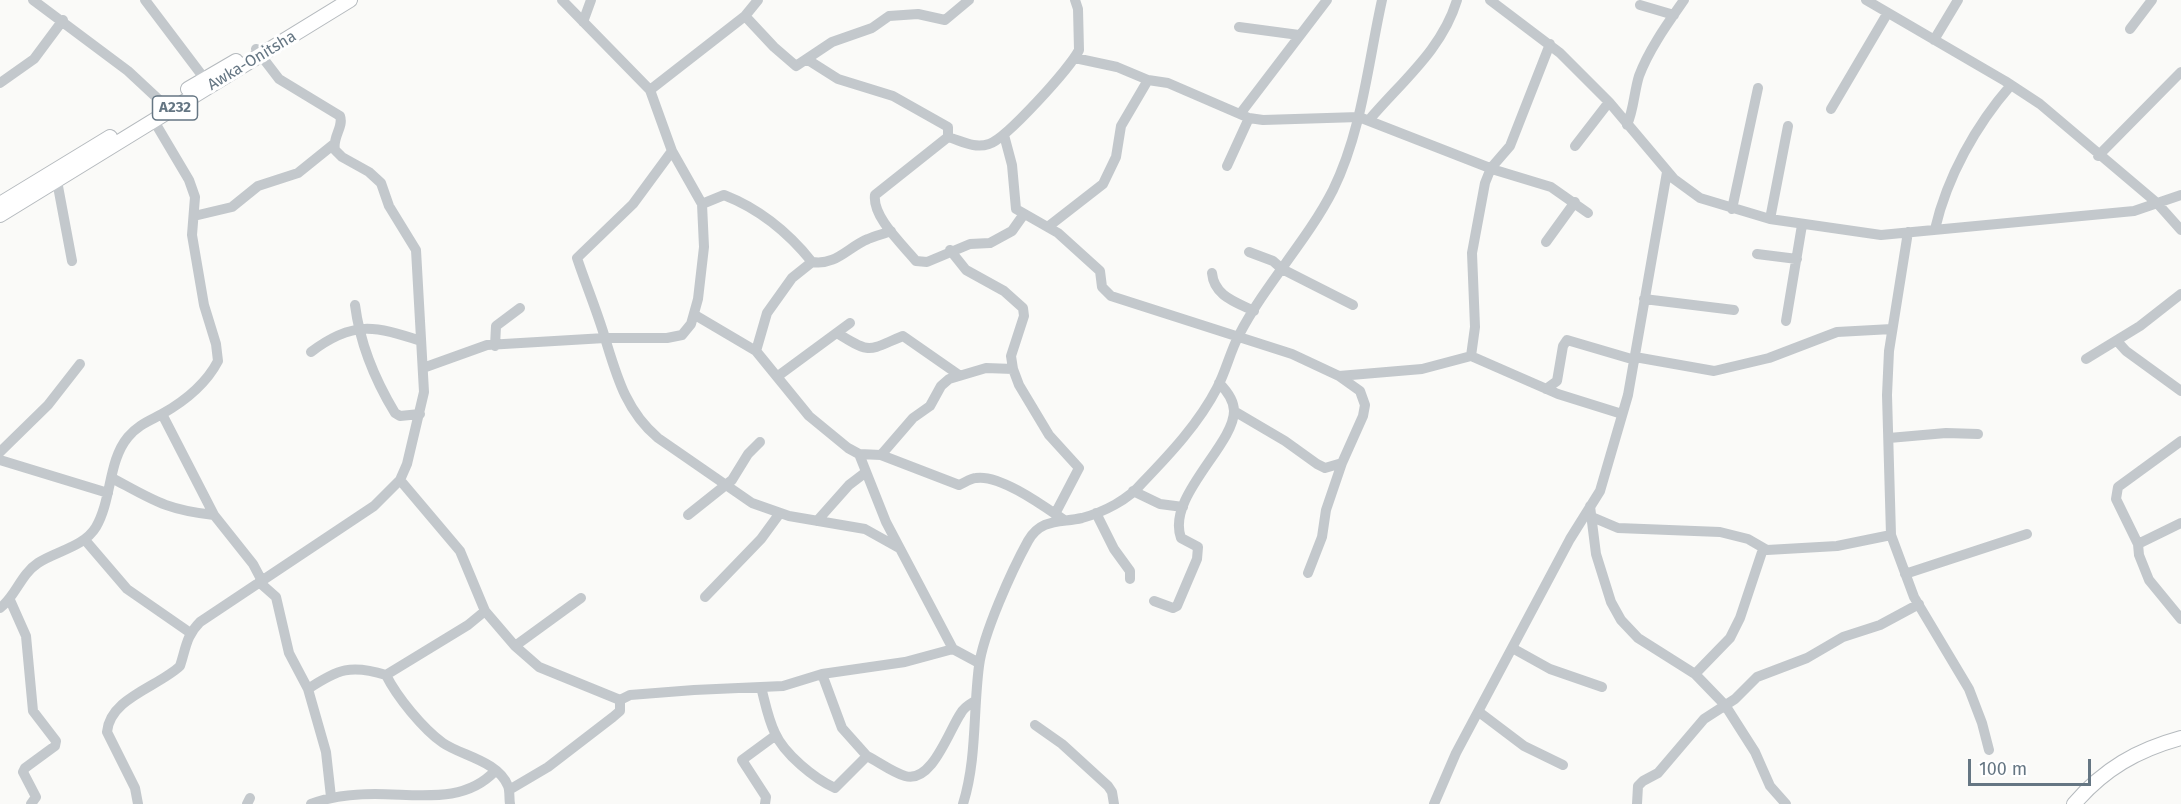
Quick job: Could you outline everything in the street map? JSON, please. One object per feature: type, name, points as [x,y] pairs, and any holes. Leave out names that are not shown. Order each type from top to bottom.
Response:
[{"type":"main road","name":"Awka-Onitsha","points":[[0,215],[154,121],[204,78],[258,53],[335,0]]},
{"type":"main road","name":"Awka-Onitsha","points":[[0,204],[350,0]]},
{"type":"main road","points":[[2074,804],[2097,780],[2120,762],[2181,738]]},
{"type":"street","points":[[33,0],[128,70],[167,108]]},
{"type":"street","points":[[145,0],[174,42],[204,78]]},
{"type":"street","points":[[423,368],[487,345],[605,338],[666,338],[682,335],[695,315],[704,247],[702,204],[672,151],[650,90],[562,0]]},
{"type":"street","points":[[583,22],[591,0]]},
{"type":"street","points":[[650,90],[745,16],[758,0]]},
{"type":"street","points":[[745,16],[794,65],[808,60],[832,42],[872,28],[889,16],[918,14],[945,20],[969,0]]},
{"type":"street","points":[[948,137],[978,146],[990,144],[1004,135],[1075,58],[1081,43],[1075,0]]},
{"type":"street","points":[[1227,165],[1245,116],[1299,35],[1327,0]]},
{"type":"street","points":[[963,804],[971,774],[979,663],[991,625],[1027,543],[1045,524],[1060,517],[1096,513],[1111,507],[1133,491],[1190,428],[1219,383],[1239,336],[1333,189],[1364,118],[1382,0]]},
{"type":"street","points":[[1364,118],[1430,53],[1445,30],[1457,0]]},
{"type":"street","points":[[1490,0],[1550,44],[1608,102],[1666,172],[1686,190],[1700,198],[1770,219],[1862,234],[1908,232],[2122,212],[2181,195]]},
{"type":"street","points":[[1628,125],[1634,108],[1638,78],[1684,0]]},
{"type":"street","points":[[1866,0],[2040,104],[2098,156],[2157,203],[2181,230]]},
{"type":"street","points":[[1934,39],[1958,0]]},
{"type":"street","points":[[2130,29],[2152,0]]},
{"type":"street","points":[[1640,5],[1674,15]]},
{"type":"street","points":[[1830,109],[1887,14]]},
{"type":"street","points":[[0,83],[34,59],[63,20]]},
{"type":"street","points":[[1239,27],[1299,35]]},
{"type":"street","points":[[1471,356],[1475,327],[1472,253],[1485,183],[1491,168],[1510,146],[1550,44]]},
{"type":"street","points":[[194,216],[232,207],[258,186],[298,173],[334,144],[342,122],[340,116],[279,79],[258,53]]},
{"type":"street","points":[[1075,58],[1117,67],[1148,80],[1183,88],[1245,116],[1263,120],[1364,118],[1491,168],[1551,187],[1588,213]]},
{"type":"street","points":[[808,60],[838,79],[893,96],[940,120],[948,127],[948,137]]},
{"type":"street","points":[[2098,156],[2181,72]]},
{"type":"street","points":[[1049,226],[1103,184],[1116,157],[1122,126],[1148,80]]},
{"type":"street","points":[[1935,229],[1949,182],[1988,114],[2011,85]]},
{"type":"street","points":[[1732,208],[1758,88]]},
{"type":"street","points":[[1575,146],[1608,102]]},
{"type":"street","points":[[0,608],[10,600],[22,577],[35,565],[85,540],[95,529],[108,493],[117,455],[130,435],[144,422],[162,414],[197,390],[218,361],[216,344],[204,305],[192,234],[195,196],[189,180],[154,121]]},
{"type":"street","points":[[1770,219],[1788,126]]},
{"type":"street","points":[[1004,135],[1012,165],[1015,206],[1024,214],[1049,226],[1100,271],[1102,287],[1111,296],[1292,354],[1339,376],[1360,391],[1365,405],[1364,416],[1342,463],[1326,510],[1322,537],[1308,573]]},
{"type":"street","points":[[948,137],[875,195],[874,202],[879,215],[919,263],[970,244],[990,243],[1012,231],[1024,214]]},
{"type":"street","points":[[138,804],[135,788],[107,732],[107,725],[120,708],[180,666],[189,632],[200,622],[374,506],[400,480],[420,414],[424,392],[416,250],[389,206],[381,183],[369,172],[337,153],[334,144]]},
{"type":"street","points":[[672,151],[633,204],[577,258],[620,387],[645,427],[752,503],[780,513],[865,529],[898,548]]},
{"type":"street","points":[[1434,804],[1456,753],[1600,491],[1608,470],[1635,358],[1666,172]]},
{"type":"street","points":[[57,181],[72,261]]},
{"type":"street","points":[[702,204],[724,195],[746,205],[770,218],[812,262],[821,264],[843,256],[867,239],[891,231]]},
{"type":"street","points":[[1546,242],[1575,202]]},
{"type":"street","points":[[1786,321],[1802,225]]},
{"type":"street","points":[[1908,232],[1892,328],[1887,395],[1892,535],[1918,604],[1969,689],[1989,750]]},
{"type":"street","points":[[950,250],[966,270],[1004,291],[1023,308],[1024,316],[1011,356],[1013,369],[1019,385],[1049,435],[1079,468],[1060,517]]},
{"type":"street","points":[[1249,252],[1273,261],[1282,269],[1353,305]]},
{"type":"street","points":[[1757,254],[1797,259]]},
{"type":"street","points":[[756,351],[767,313],[792,278],[812,262]]},
{"type":"street","points":[[1212,273],[1213,283],[1219,292],[1254,311]]},
{"type":"street","points":[[2086,359],[2140,326],[2181,294]]},
{"type":"street","points":[[1644,299],[1734,310]]},
{"type":"street","points":[[355,305],[358,328],[368,359],[395,414],[400,416],[420,414]]},
{"type":"street","points":[[495,346],[496,326],[520,308]]},
{"type":"street","points":[[695,315],[756,351],[809,416],[848,448],[859,454],[881,455],[959,485],[976,478],[990,479],[1027,495],[1060,517]]},
{"type":"street","points":[[777,376],[850,323]]},
{"type":"street","points":[[311,351],[325,340],[358,328],[389,330],[421,341]]},
{"type":"street","points":[[1546,389],[1557,381],[1563,346],[1568,340],[1635,358],[1714,371],[1769,358],[1837,332],[1892,328]]},
{"type":"street","points":[[837,333],[863,348],[876,349],[903,336],[959,375]]},
{"type":"street","points":[[2116,341],[2126,351],[2181,391]]},
{"type":"street","points":[[1339,376],[1422,369],[1471,356],[1546,389],[1622,414]]},
{"type":"street","points":[[0,452],[48,405],[80,364]]},
{"type":"street","points":[[881,455],[913,418],[930,406],[941,386],[959,375],[986,368],[1013,369]]},
{"type":"street","points":[[1154,601],[1173,608],[1177,606],[1197,559],[1198,547],[1179,535],[1183,507],[1202,469],[1231,427],[1234,411],[1231,400],[1219,383]]},
{"type":"street","points":[[1234,411],[1325,468],[1342,463]]},
{"type":"street","points":[[162,414],[214,515],[253,564],[261,582],[276,597],[290,653],[308,690],[326,752],[331,796]]},
{"type":"street","points":[[1889,438],[1946,433],[1978,434]]},
{"type":"street","points":[[2181,441],[2118,488],[2116,492],[2126,523],[2138,544],[2139,555],[2149,580],[2181,619]]},
{"type":"street","points":[[688,515],[726,485],[760,442]]},
{"type":"street","points":[[859,454],[874,496],[898,548],[953,649],[979,663]]},
{"type":"street","points":[[0,460],[108,493]]},
{"type":"street","points":[[818,521],[849,485],[866,472]]},
{"type":"street","points":[[112,478],[158,504],[182,512],[214,515]]},
{"type":"street","points":[[400,480],[460,551],[485,611],[516,646],[539,667],[620,700],[630,695],[783,686],[822,674],[905,663],[953,649]]},
{"type":"street","points":[[1133,491],[1160,504],[1183,507]]},
{"type":"street","points":[[1590,506],[1596,554],[1611,602],[1621,620],[1638,639],[1695,674],[1725,705],[1755,752],[1770,786],[1786,804]]},
{"type":"street","points":[[705,597],[761,539],[780,513]]},
{"type":"street","points":[[1096,513],[1114,549],[1130,571],[1130,579]]},
{"type":"street","points":[[1592,518],[1618,528],[1720,532],[1748,539],[1763,549],[1837,546],[1892,535]]},
{"type":"street","points":[[2138,544],[2181,523]]},
{"type":"street","points":[[1905,574],[2027,534]]},
{"type":"street","points":[[85,540],[127,589],[189,632]]},
{"type":"street","points":[[1695,674],[1730,638],[1748,596],[1756,562],[1763,549]]},
{"type":"street","points":[[516,646],[580,598]]},
{"type":"street","points":[[10,600],[26,636],[33,711],[56,741],[55,746],[25,768],[23,772],[36,793],[31,804]]},
{"type":"street","points":[[1637,804],[1638,786],[1658,773],[1704,719],[1725,705],[1757,677],[1807,658],[1843,637],[1880,625],[1918,604]]},
{"type":"street","points":[[308,690],[338,671],[352,668],[386,675],[468,626],[485,611]]},
{"type":"street","points":[[1514,649],[1550,669],[1602,687]]},
{"type":"street","points":[[822,674],[842,728],[867,756],[903,776],[918,775],[927,769],[962,711],[975,701]]},
{"type":"street","points":[[386,675],[399,696],[435,736],[495,771],[507,784],[510,804]]},
{"type":"street","points":[[761,687],[776,735],[808,769],[833,788],[867,756]]},
{"type":"street","points":[[509,790],[548,767],[614,717],[620,711],[620,700]]},
{"type":"street","points":[[1479,712],[1524,746],[1563,765]]},
{"type":"street","points":[[1035,725],[1062,744],[1108,786],[1112,792],[1114,804]]},
{"type":"street","points":[[765,804],[766,797],[742,760],[776,735]]},
{"type":"street","points":[[311,804],[331,796],[436,801],[454,798],[477,790],[486,784],[495,771]]}]
